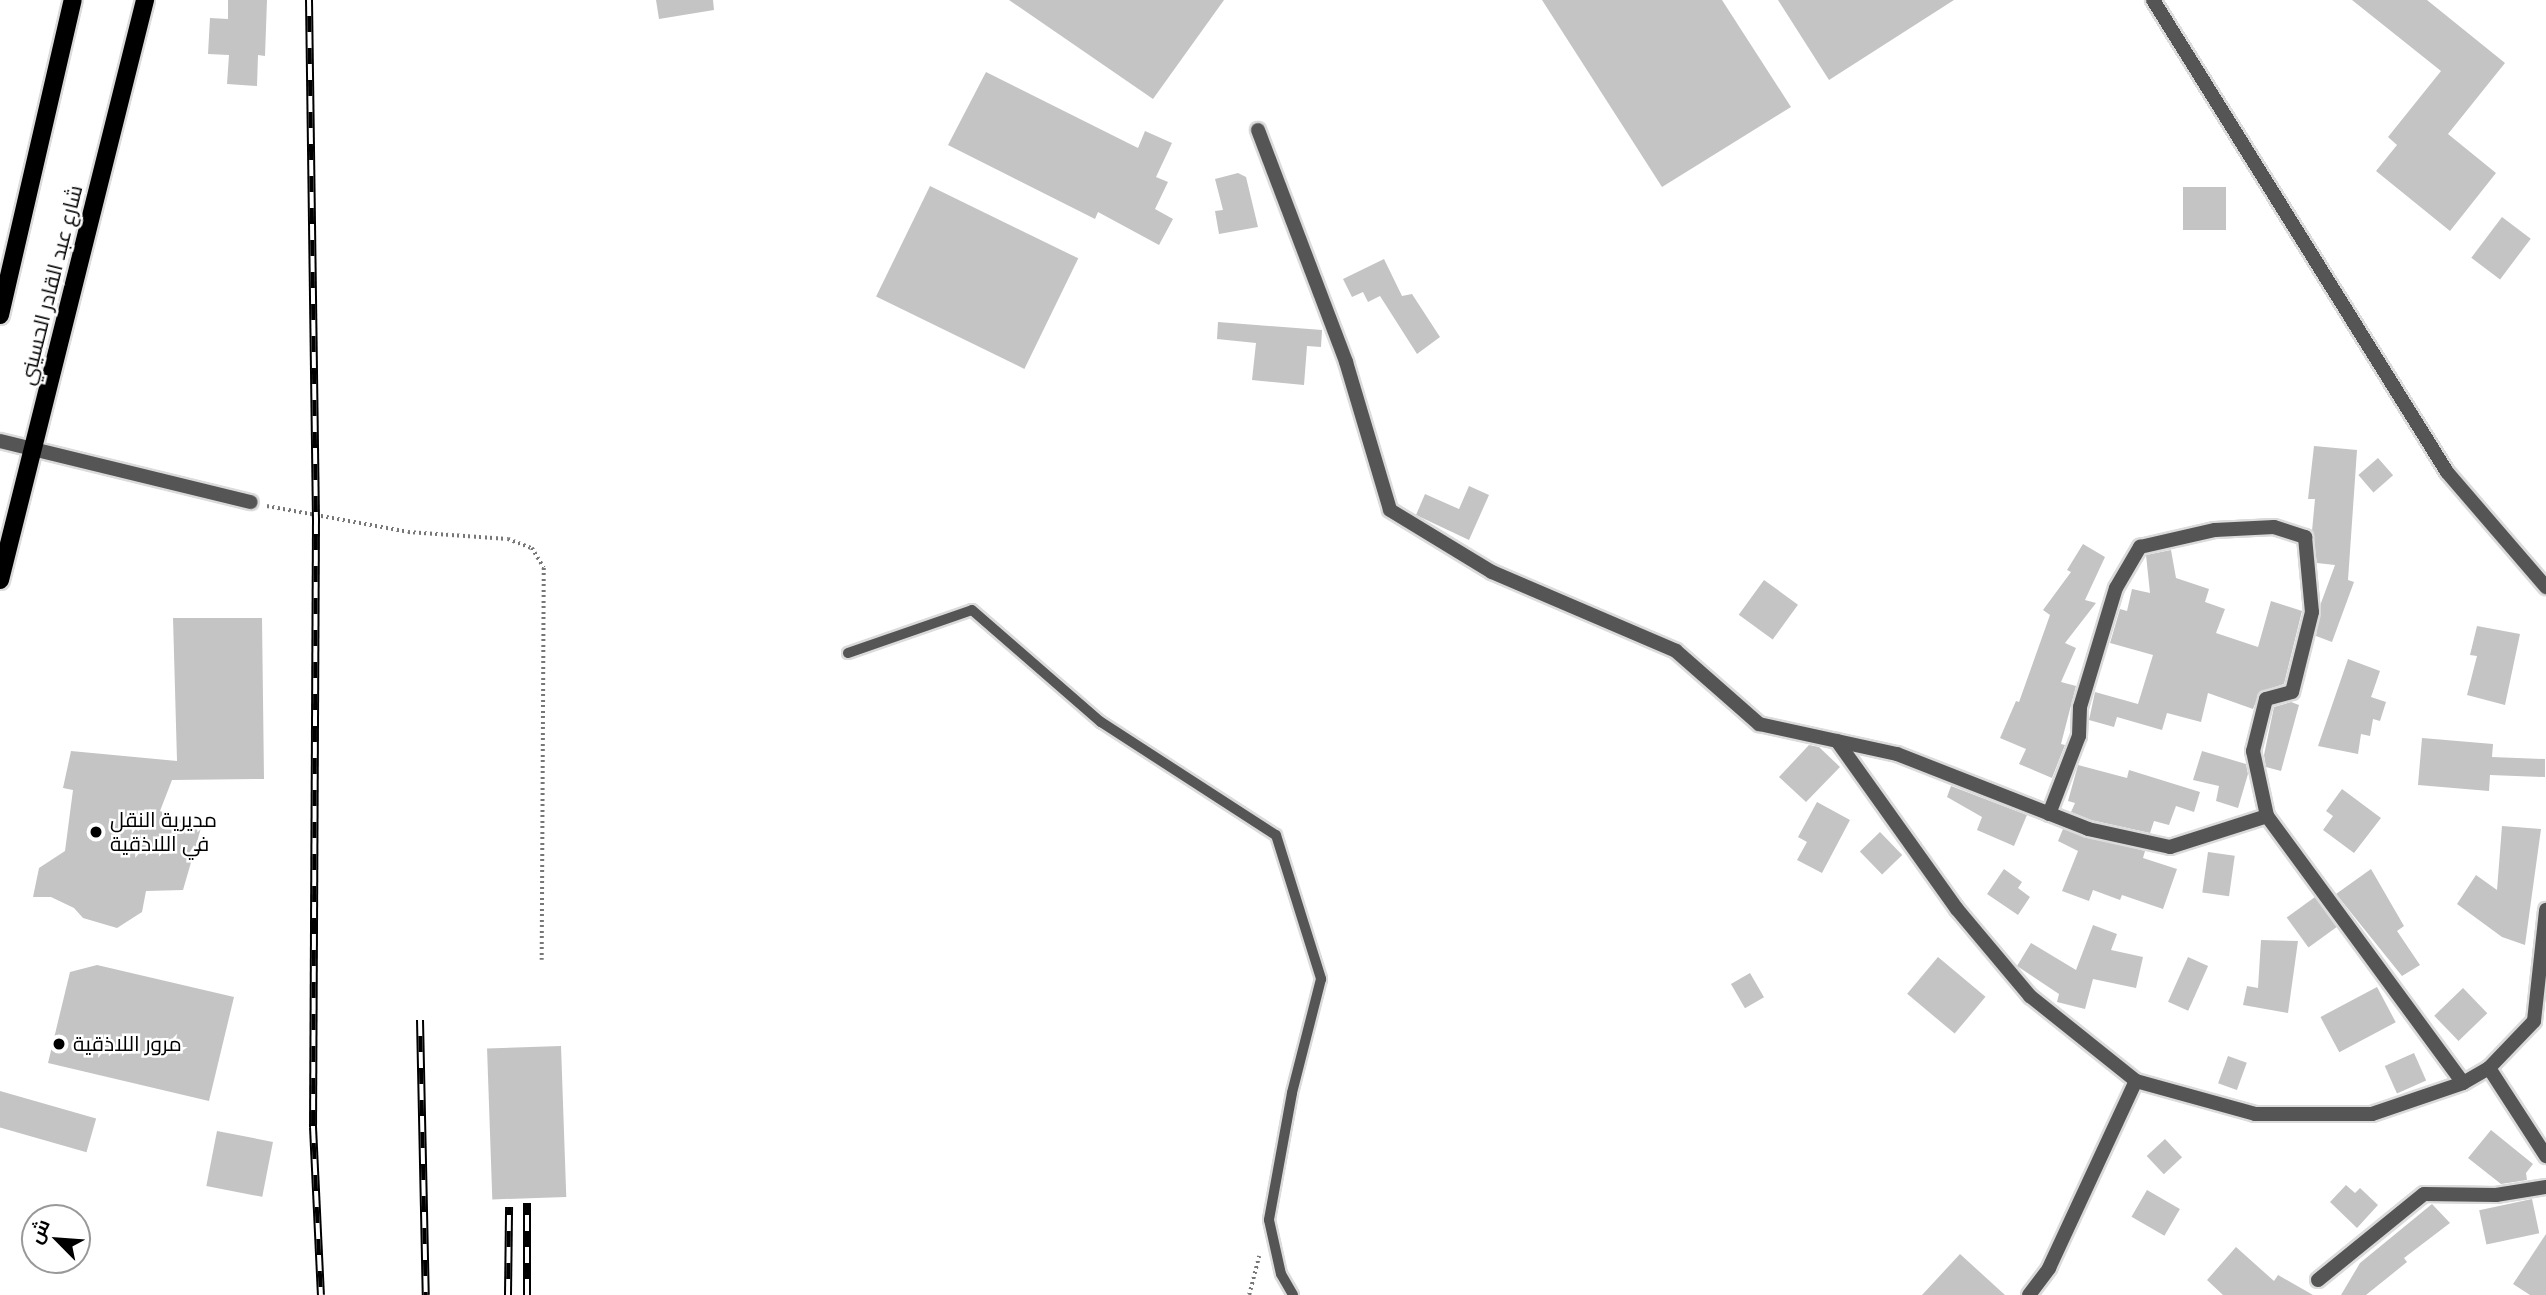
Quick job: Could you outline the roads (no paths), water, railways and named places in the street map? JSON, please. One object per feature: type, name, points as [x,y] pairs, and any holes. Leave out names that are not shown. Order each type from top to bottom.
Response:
[{"type":"main road","name":"شارع عبد القادر الحسيني","points":[[0,315],[73,0]]},
{"type":"main road","name":"شارع عبد القادر الحسيني","points":[[0,580],[145,0]]},
{"type":"street","points":[[2154,0],[2447,472],[2546,587]]},
{"type":"street","points":[[1258,130],[1346,362],[1390,510],[1492,572],[1676,651],[1759,724],[1897,754],[2088,829],[2170,847],[2267,816]]},
{"type":"street","points":[[0,441],[251,502]]},
{"type":"street","points":[[2049,814],[2079,736],[2080,707],[2116,588],[2140,547],[2215,530],[2274,527],[2305,537],[2312,612],[2292,692],[2266,699],[2253,751],[2267,816],[2463,1083]]},
{"type":"street","points":[[1837,741],[1957,909],[2030,996],[2136,1081],[2255,1114],[2372,1114],[2463,1083],[2489,1068],[2534,1021],[2546,910]]},
{"type":"street","points":[[2489,1068],[2546,1156]]},
{"type":"street","points":[[2029,1295],[2049,1268],[2136,1081]]},
{"type":"street","points":[[2318,1280],[2424,1195],[2496,1195],[2546,1187]]},
{"type":"lane","points":[[848,653],[972,610],[1101,722],[1276,835],[1321,979],[1292,1093],[1269,1220],[1281,1274],[1293,1295]]},
{"type":"railway","points":[[309,0],[316,518],[313,1127],[321,1295]]},
{"type":"railway","points":[[420,1020],[426,1295]]},
{"type":"railway","points":[[527,1203],[527,1295]]},
{"type":"railway","points":[[508,1295],[509,1207]]},
{"type":"place","name":"مديرية النقل في اللاذقية","points":[[96,832]]},
{"type":"place","name":"مرور اللاذقية","points":[[59,1044]]}]
